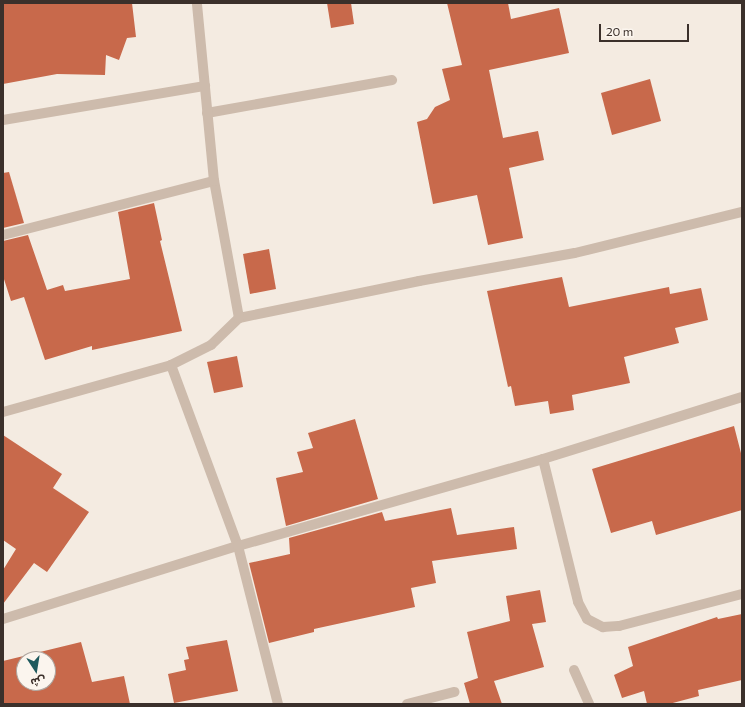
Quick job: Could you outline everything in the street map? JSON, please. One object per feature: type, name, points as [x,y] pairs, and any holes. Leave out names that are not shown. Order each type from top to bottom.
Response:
[{"type":"street","points":[[197,3],[214,181],[239,318]]},
{"type":"street","points":[[207,113],[392,80]]},
{"type":"street","points":[[3,120],[205,86]]},
{"type":"street","points":[[3,235],[214,181]]},
{"type":"street","points":[[3,412],[171,365],[211,345],[239,318],[419,281],[575,253],[742,212]]},
{"type":"street","points":[[171,365],[238,546],[278,704]]},
{"type":"street","points":[[3,619],[238,546],[543,459],[742,397]]},
{"type":"street","points":[[543,459],[578,602],[587,619],[603,627],[619,626],[742,594]]},
{"type":"street","points":[[574,670],[589,704]]},
{"type":"street","points":[[407,704],[454,692]]},
{"type":"building","points":[[3,3],[132,3],[136,37],[127,38],[119,60],[106,55],[105,75],[57,74],[3,84]]},
{"type":"building","points":[[327,3],[351,3],[354,24],[331,28]]},
{"type":"building","points":[[447,3],[508,3],[511,19],[559,8],[569,53],[489,70],[503,138],[538,131],[544,160],[509,168],[523,238],[488,245],[477,195],[433,204],[417,122],[427,119],[435,107],[450,100],[442,69],[462,65]]},
{"type":"building","points":[[650,79],[661,121],[612,135],[601,93]]},
{"type":"building","points":[[9,172],[24,223],[3,228],[3,173]]},
{"type":"building","points":[[154,203],[162,240],[160,241],[182,331],[92,350],[92,346],[45,360],[24,297],[11,301],[3,276],[3,241],[28,235],[47,290],[63,285],[65,291],[130,279],[118,212]]},
{"type":"building","points":[[269,249],[276,289],[250,294],[243,254]]},
{"type":"building","points":[[562,277],[569,307],[669,287],[670,294],[701,288],[708,320],[675,328],[679,343],[624,357],[630,383],[572,395],[574,410],[550,414],[548,401],[515,406],[511,386],[508,387],[487,291]]},
{"type":"building","points":[[237,356],[243,387],[214,393],[207,362]]},
{"type":"building","points":[[355,419],[378,499],[286,526],[276,478],[303,472],[297,452],[313,448],[308,433]]},
{"type":"building","points":[[734,426],[742,457],[742,510],[656,535],[652,521],[611,533],[592,469]]},
{"type":"building","points":[[3,435],[62,474],[53,488],[89,512],[47,572],[34,563],[3,604],[3,570],[16,549],[3,540]]},
{"type":"building","points":[[451,508],[457,535],[514,527],[517,549],[432,561],[436,583],[411,588],[415,607],[314,629],[314,632],[269,643],[249,563],[290,554],[289,538],[382,512],[385,521]]},
{"type":"building","points":[[540,590],[546,622],[532,624],[544,667],[494,681],[502,704],[470,704],[464,683],[478,678],[467,632],[510,621],[506,596]]},
{"type":"building","points":[[742,614],[742,680],[698,690],[699,696],[669,704],[647,704],[644,691],[622,698],[614,675],[633,666],[628,647],[717,617],[718,619]]},
{"type":"building","points":[[227,640],[238,691],[174,703],[168,674],[186,670],[184,660],[189,659],[186,647]]},
{"type":"building","points":[[81,642],[92,682],[124,676],[130,704],[3,704],[3,661],[16,658],[16,691],[56,691],[56,651],[44,651]]}]
